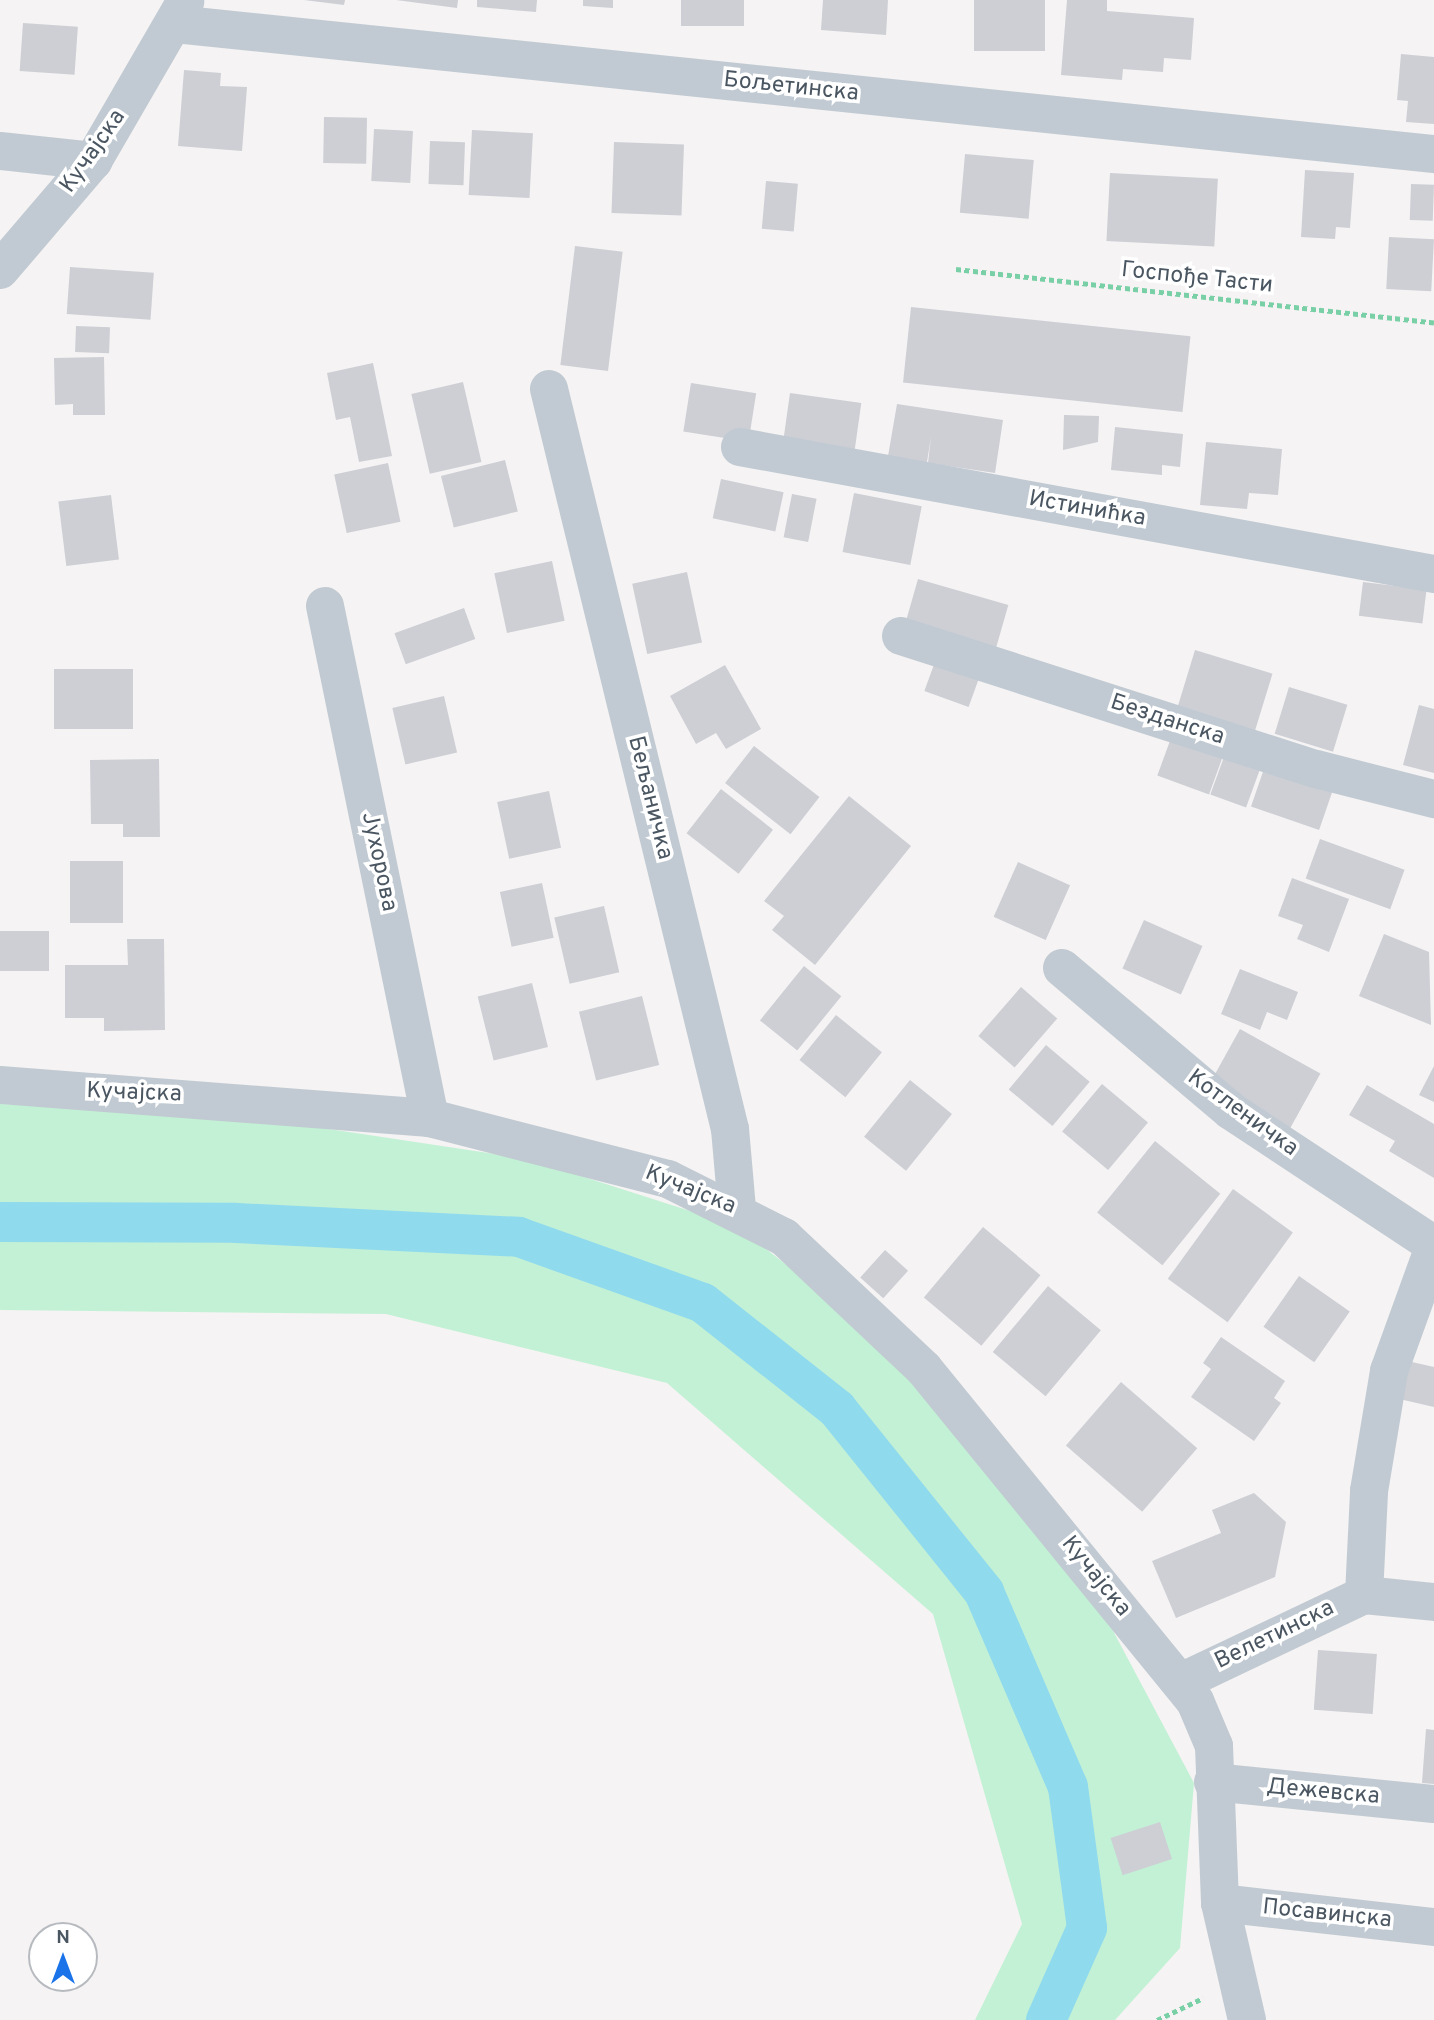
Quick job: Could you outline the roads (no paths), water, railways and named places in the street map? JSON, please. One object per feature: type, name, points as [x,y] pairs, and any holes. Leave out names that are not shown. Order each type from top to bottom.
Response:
[{"type":"street","name":"Бољетинска","points":[[180,12],[1434,154]]},
{"type":"street","name":"Кучајска","points":[[0,270],[93,161],[180,12]]},
{"type":"street","points":[[0,151],[93,161]]},
{"type":"street","name":"Бељаничка","points":[[549,389],[730,1129],[737,1209]]},
{"type":"street","name":"Истинићка","points":[[740,447],[1434,574]]},
{"type":"street","name":"Јухорова","points":[[325,607],[430,1118]]},
{"type":"street","name":"Безданска","points":[[901,636],[1315,769],[1434,799]]},
{"type":"street","name":"Котленичка","points":[[1062,968],[1231,1111],[1434,1246]]},
{"type":"street","name":"Кучајска","points":[[0,1085],[430,1118],[596,1156],[737,1209],[784,1237],[924,1369],[1181,1682]]},
{"type":"street","name":"Велетинска","points":[[1181,1682],[1364,1595],[1369,1491],[1389,1371],[1434,1246]]},
{"type":"street","points":[[1364,1595],[1434,1602]]},
{"type":"street","points":[[1181,1682],[1208,1722],[1220,1902],[1241,2003]]},
{"type":"street","name":"Дежевска","points":[[1213,1782],[1434,1804]]},
{"type":"street","name":"Посавинска","points":[[1220,1902],[1434,1927]]},
{"type":"waterway","points":[[0,1222],[236,1223],[519,1237],[703,1303],[837,1409],[984,1592],[1068,1787],[1087,1928],[1046,2020]]}]
